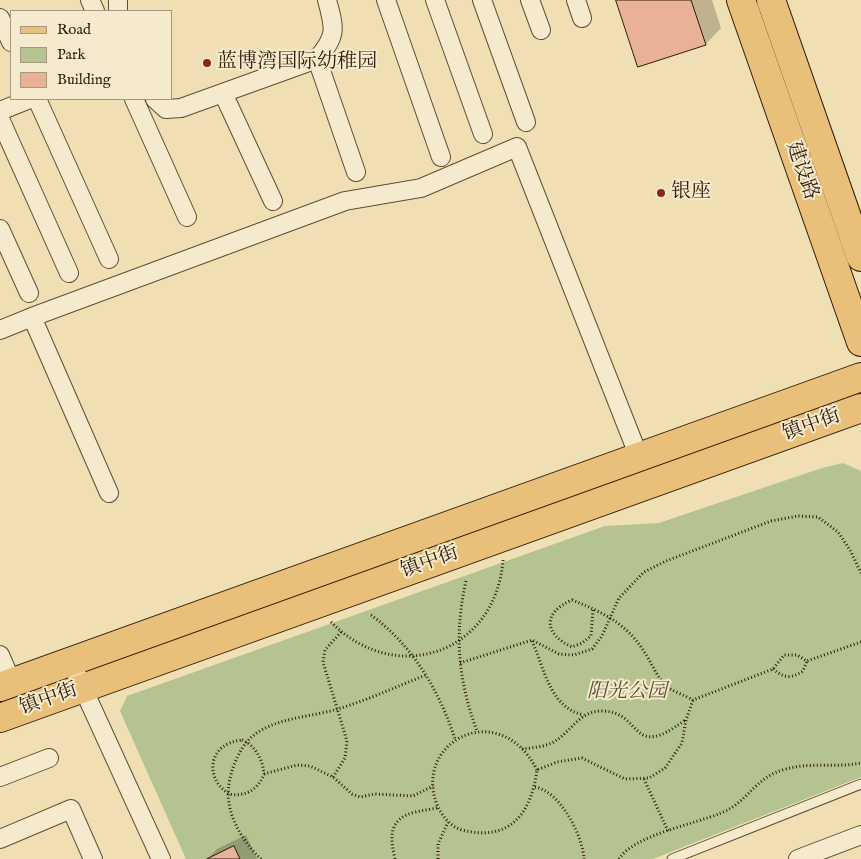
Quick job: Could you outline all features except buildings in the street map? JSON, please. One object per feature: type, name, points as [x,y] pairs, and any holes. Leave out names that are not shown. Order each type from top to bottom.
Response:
[{"type":"main road","name":"建设路","points":[[741,0],[861,342]]},
{"type":"main road","name":"建设路","points":[[771,0],[861,256]]},
{"type":"main road","name":"镇中街","points":[[6,685],[861,377]]},
{"type":"main road","name":"镇中街","points":[[0,718],[861,408]]},
{"type":"street","points":[[156,100],[166,109],[181,108],[317,59],[331,43],[333,20],[327,0]]},
{"type":"street","points":[[386,0],[441,156]]},
{"type":"street","points":[[435,0],[483,134]]},
{"type":"street","points":[[482,0],[526,122]]},
{"type":"street","points":[[530,0],[541,30]]},
{"type":"street","points":[[576,0],[582,18]]},
{"type":"street","points":[[0,18],[10,40]]},
{"type":"street","points":[[317,59],[356,172]]},
{"type":"street","points":[[223,93],[273,201]]},
{"type":"street","points":[[0,111],[28,100]]},
{"type":"street","points":[[37,100],[109,259]]},
{"type":"street","points":[[134,100],[188,217]]},
{"type":"street","points":[[0,119],[69,273]]},
{"type":"street","points":[[0,330],[32,316],[344,201],[421,188],[517,146],[639,457]]},
{"type":"street","points":[[0,229],[29,293]]},
{"type":"street","points":[[32,316],[110,493]]},
{"type":"street","points":[[0,655],[6,685]]},
{"type":"street","points":[[71,662],[161,859]]},
{"type":"street","points":[[0,776],[49,758]]},
{"type":"street","points":[[0,839],[71,809],[93,859]]},
{"type":"street","points":[[798,859],[861,835]]},
{"type":"lane","points":[[672,859],[861,784]]},
{"type":"path","points":[[460,663],[532,640],[559,654],[574,655],[592,649],[602,636],[619,598],[644,572],[666,561],[771,521],[798,516],[818,516],[838,532],[850,550],[861,574]]},
{"type":"path","points":[[318,604],[341,632],[371,651],[382,654],[413,655],[438,650],[459,641],[479,622],[494,602],[502,568],[502,537]]},
{"type":"path","points":[[466,582],[459,614],[460,663],[464,694],[477,731]]},
{"type":"path","points":[[593,610],[591,636],[582,643],[572,647],[555,636],[550,627],[551,616],[560,605],[572,600],[612,617],[643,649],[667,687],[693,700],[773,668],[784,655],[797,655],[807,661]]},
{"type":"path","points":[[371,615],[398,638],[413,655],[448,716],[455,739]]},
{"type":"path","points":[[333,777],[340,768],[347,750],[347,741],[323,662],[325,650],[341,632]]},
{"type":"path","points":[[532,640],[549,682],[562,705],[571,712],[585,715],[603,711],[617,713],[637,732],[658,737],[686,720]]},
{"type":"path","points":[[773,668],[782,676],[791,677],[803,671],[807,661],[861,642]]},
{"type":"path","points":[[261,859],[240,831],[229,804],[228,794],[233,765],[247,742],[254,735],[277,723],[310,717],[338,709],[426,675]]},
{"type":"path","points":[[537,770],[557,762],[582,758],[594,762],[615,776],[625,779],[644,779],[665,768],[674,757],[682,743],[686,720],[693,700]]},
{"type":"path","points":[[522,749],[553,742],[585,715]]},
{"type":"path","points":[[477,731],[498,732],[530,756],[537,770],[535,787],[524,812],[501,831],[488,833],[459,829],[448,822],[439,807],[434,796],[433,786],[440,760],[455,739],[477,731]]},
{"type":"path","points":[[237,741],[247,742],[261,759],[264,774],[262,780],[251,791],[242,795],[228,794],[215,780],[212,771],[213,762],[223,747],[237,741]]},
{"type":"path","points":[[619,859],[639,842],[724,812],[740,803],[754,786],[768,774],[803,765],[836,766],[861,763]]},
{"type":"path","points":[[264,774],[303,765],[316,768],[333,777],[352,794],[360,797],[375,794],[413,796],[433,786]]},
{"type":"path","points":[[644,779],[668,832]]},
{"type":"path","points":[[535,787],[541,788],[548,793],[569,817],[578,834],[584,859]]},
{"type":"path","points":[[395,859],[390,839],[392,831],[399,822],[406,815],[439,807]]},
{"type":"path","points":[[438,859],[438,844],[448,822]]},
{"type":"green space","name":"阳光公园","points":[[843,463],[861,471],[861,777],[653,859],[186,859],[120,711],[127,696],[605,526],[659,523],[822,468]]},
{"type":"place","name":"蓝博湾国际幼稚园","points":[[207,63]]},
{"type":"place","name":"银座","points":[[661,193]]}]
